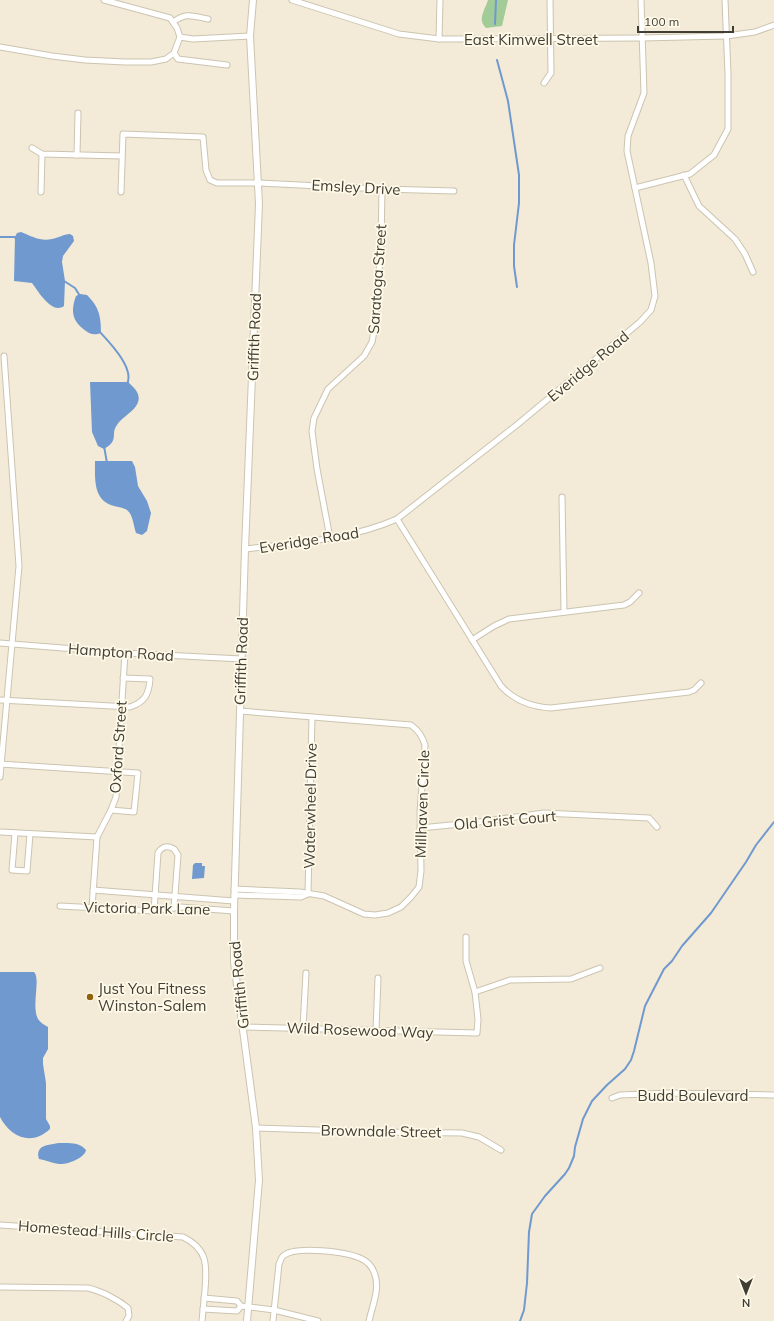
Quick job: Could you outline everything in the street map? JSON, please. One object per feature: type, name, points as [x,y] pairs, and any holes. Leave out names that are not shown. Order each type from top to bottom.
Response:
[{"type":"street","points":[[0,47],[52,56],[125,62],[151,62],[166,58],[174,53],[180,37],[177,28],[170,18],[104,0]]},
{"type":"street","name":"Griffith Road","points":[[247,1321],[259,1180],[256,1128],[234,962],[234,895],[241,659],[259,183],[250,36],[253,0]]},
{"type":"street","name":"East Kimwell Street","points":[[292,0],[399,34],[439,39],[726,36],[755,32],[774,25]]},
{"type":"street","points":[[439,39],[440,0]]},
{"type":"street","points":[[544,83],[551,73],[550,0]]},
{"type":"street","name":"Everidge Road","points":[[245,549],[353,534],[372,529],[397,519],[518,424],[640,322],[651,310],[655,296],[651,263],[627,151],[628,136],[644,93],[641,0]]},
{"type":"street","points":[[635,188],[690,174],[714,155],[728,129],[728,74],[725,0]]},
{"type":"street","points":[[173,22],[182,16],[208,19]]},
{"type":"street","points":[[180,37],[193,39],[250,36]]},
{"type":"street","points":[[174,53],[178,59],[227,65]]},
{"type":"street","points":[[77,155],[78,113]]},
{"type":"street","name":"Emsley Drive","points":[[122,156],[123,134],[204,137],[206,170],[210,180],[217,183],[259,183],[454,191]]},
{"type":"street","points":[[32,148],[42,154],[122,156],[121,192]]},
{"type":"street","points":[[41,192],[42,154]]},
{"type":"street","points":[[684,175],[699,206],[735,239],[745,254],[753,272]]},
{"type":"street","name":"Saratoga Street","points":[[330,538],[317,469],[312,431],[314,418],[328,389],[364,356],[372,342],[376,326],[382,189]]},
{"type":"street","points":[[0,778],[18,566],[4,356]]},
{"type":"street","points":[[562,497],[564,612]]},
{"type":"street","points":[[397,519],[498,682],[506,692],[520,701],[539,707],[551,708],[689,692],[694,690],[701,683]]},
{"type":"street","points":[[472,640],[504,621],[517,617],[624,605],[639,594]]},
{"type":"street","name":"Hampton Road","points":[[0,643],[125,653],[241,659]]},
{"type":"street","name":"Oxford Street","points":[[97,837],[111,810],[116,796],[125,653]]},
{"type":"street","points":[[0,700],[122,707],[136,706],[149,692],[150,680],[123,678]]},
{"type":"street","name":"Millhaven Circle","points":[[234,895],[300,892],[324,896],[364,914],[375,915],[388,913],[401,907],[419,887],[421,871],[420,828],[425,745],[422,736],[417,729],[411,725],[240,711]]},
{"type":"street","name":"Waterwheel Drive","points":[[308,894],[312,717]]},
{"type":"street","points":[[1,764],[138,773],[134,812],[111,810]]},
{"type":"street","name":"Old Grist Court","points":[[420,828],[544,813],[649,818],[657,827]]},
{"type":"street","points":[[0,832],[97,837],[92,908]]},
{"type":"street","points":[[15,833],[12,870],[27,871],[30,834]]},
{"type":"street","points":[[154,911],[158,853],[163,847],[172,847],[177,851],[178,855],[174,908]]},
{"type":"street","name":"Victoria Park Lane","points":[[93,890],[155,894],[175,897],[234,895]]},
{"type":"street","name":"Victoria Park Lane","points":[[60,906],[154,911],[174,908],[234,911]]},
{"type":"street","points":[[466,937],[466,961],[475,992],[510,980],[571,979],[600,968]]},
{"type":"street","points":[[303,1028],[306,973]]},
{"type":"street","points":[[376,1030],[378,978]]},
{"type":"street","name":"Wild Rosewood Way","points":[[243,1027],[478,1033],[475,992]]},
{"type":"street","name":"Budd Boulevard","points":[[612,1098],[620,1095],[670,1093],[774,1095]]},
{"type":"street","name":"Browndale Street","points":[[256,1128],[462,1133],[479,1137],[501,1150]]},
{"type":"street","name":"Homestead Hills Circle","points":[[0,1225],[183,1237],[196,1245],[206,1262],[202,1321]]},
{"type":"street","points":[[273,1321],[279,1264],[282,1257],[289,1252],[298,1250],[337,1252],[362,1259],[371,1266],[376,1276],[377,1287],[369,1321]]},
{"type":"street","points":[[0,1287],[88,1288],[96,1290],[122,1303],[128,1308],[129,1316],[126,1321]]},
{"type":"street","points":[[204,1298],[237,1302],[241,1306],[274,1310],[318,1321]]},
{"type":"street","points":[[204,1309],[237,1312],[241,1306]]},
{"type":"green space","points":[[488,0],[508,0],[502,26],[486,28],[483,25],[482,14]]},
{"type":"water","points":[[21,232],[44,240],[68,234],[73,236],[74,241],[63,256],[62,262],[65,281],[64,306],[59,308],[50,305],[32,283],[14,281],[15,237],[17,233]]},
{"type":"water","points":[[80,294],[87,295],[97,308],[100,317],[101,333],[90,333],[78,324],[74,316],[73,307],[76,296]]},
{"type":"water","points":[[90,382],[128,382],[134,388],[139,397],[136,406],[120,421],[115,428],[112,443],[104,449],[98,446],[92,432]]},
{"type":"water","points":[[95,461],[132,461],[135,467],[138,486],[147,501],[151,513],[147,531],[142,535],[136,533],[132,517],[128,511],[107,503],[102,499],[95,482]]},
{"type":"water","points":[[195,863],[202,863],[202,866],[205,866],[204,878],[192,879],[193,865]]},
{"type":"water","points":[[0,972],[34,972],[37,980],[35,1007],[36,1014],[38,1019],[48,1027],[48,1049],[43,1058],[43,1064],[46,1083],[46,1119],[50,1129],[36,1137],[29,1138],[16,1135],[0,1117]]},
{"type":"water","points":[[59,1143],[77,1144],[86,1150],[85,1153],[79,1158],[62,1164],[39,1159],[38,1154],[43,1146]]},
{"type":"waterway","points":[[495,24],[496,0]]},
{"type":"waterway","points":[[497,60],[508,101],[519,175],[519,203],[514,245],[514,266],[517,287]]},
{"type":"waterway","points":[[0,237],[15,237],[16,239]]},
{"type":"waterway","points":[[64,281],[75,288],[80,296]]},
{"type":"waterway","points":[[99,331],[114,348],[124,363],[129,378],[127,384]]},
{"type":"waterway","points":[[104,446],[107,463]]},
{"type":"waterway","points":[[520,1321],[524,1310],[527,1283],[529,1232],[532,1214],[569,1168],[574,1156],[583,1119],[592,1101],[625,1069],[631,1060],[645,1006],[664,969],[711,913],[756,845],[774,822]]},
{"type":"place","name":"Just You Fitness Winston-Salem","points":[[90,997]]}]
